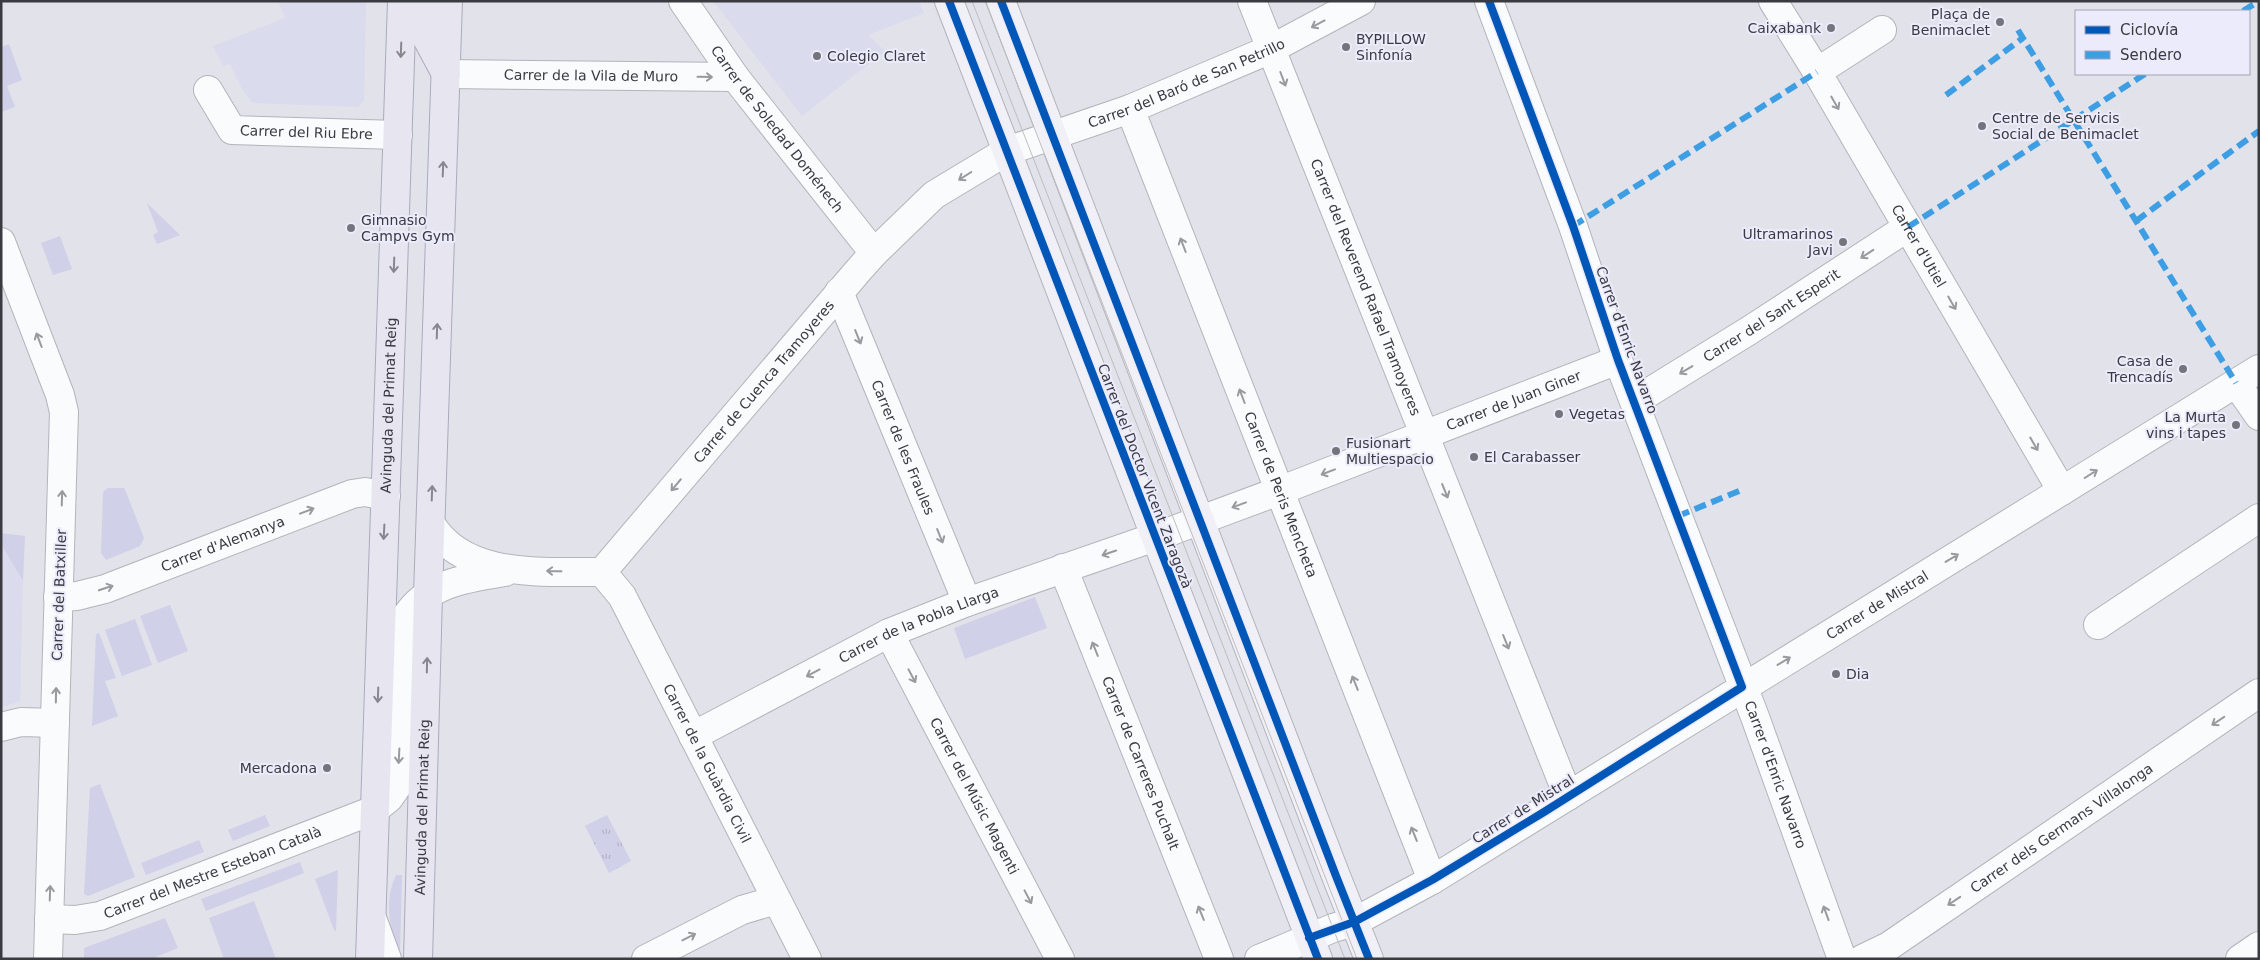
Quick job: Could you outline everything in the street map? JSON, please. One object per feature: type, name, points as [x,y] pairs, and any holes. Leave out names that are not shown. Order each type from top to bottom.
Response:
[{"type":"main road","name":"Avinguda del Primat Reig","points":[[370,959],[402,1]]},
{"type":"main road","points":[[423,1],[424,33],[446,74]]},
{"type":"main road","name":"Avinguda del Primat Reig","points":[[418,959],[448,1]]},
{"type":"street","name":"Carrer de Soledad Doménech","points":[[683,1],[735,77],[874,253]]},
{"type":"street","name":"Carrer del Doctor Vicent Zaragozà","points":[[949,1],[1314,948]]},
{"type":"street","points":[[1001,1],[1369,959]]},
{"type":"street","name":"Carrer del Reverend Rafael Tramoyeres","points":[[1252,1],[1568,796]]},
{"type":"street","name":"Carrer del Baró de San Petrillo","points":[[1007,151],[1130,109],[1271,49],[1361,1]]},
{"type":"street","name":"Carrer d'Enric Navarro","points":[[1489,1],[1573,226],[1618,360],[1755,717],[1842,959]]},
{"type":"street","name":"Carrer d'Utiel","points":[[1773,1],[1817,72],[2062,491]]},
{"type":"street","points":[[1817,72],[1882,30]]},
{"type":"street","name":"Carrer de la Vila de Muro","points":[[446,74],[735,77]]},
{"type":"street","name":"Carrer del Riu Ebre","points":[[208,90],[232,130],[398,135]]},
{"type":"street","name":"Carrer de Peris Mencheta","points":[[1130,109],[1432,880]]},
{"type":"street","name":"Carrer de Cuenca Tramoyeres","points":[[602,572],[874,253],[934,196],[1007,151]]},
{"type":"street","name":"Carrer del Sant Esperit","points":[[1635,401],[1750,330],[1908,227]]},
{"type":"street","name":"Carrer del Batxiller","points":[[1,242],[60,396],[64,412],[48,959]]},
{"type":"street","name":"Carrer de les Fraules","points":[[839,292],[967,602]]},
{"type":"street","name":"Carrer de Juan Giner","points":[[1155,537],[1618,360]]},
{"type":"street","points":[[2248,376],[2259,416]]},
{"type":"street","name":"Carrer de Mistral","points":[[1259,959],[1314,948],[1354,922],[1432,880],[2248,376]]},
{"type":"street","name":"Carrer d'Alemanya","points":[[58,597],[77,596],[105,589],[352,494],[365,492],[386,496]]},
{"type":"street","points":[[2098,625],[2259,518]]},
{"type":"street","points":[[431,524],[438,536],[461,555],[516,570]]},
{"type":"street","name":"Carrer de la Pobla Llarga","points":[[693,736],[889,633],[967,602],[1155,537]]},
{"type":"street","name":"Carrer de Carreres Puchalt","points":[[1063,568],[1219,959]]},
{"type":"street","points":[[428,594],[461,580],[516,570],[602,572]]},
{"type":"street","name":"Carrer de la Guàrdia Civil","points":[[602,572],[622,596],[806,959]]},
{"type":"street","name":"Avinguda del Primat Reig","points":[[374,810],[389,798],[398,785],[405,618],[414,604],[428,594]]},
{"type":"street","name":"Carrer del Músic Magenti","points":[[889,633],[1060,959]]},
{"type":"street","name":"Carrer dels Germans Villalonga","points":[[1862,959],[1889,946],[2259,693]]},
{"type":"street","points":[[1,727],[21,722],[55,723]]},
{"type":"street","name":"Carrer del Mestre Esteban Català","points":[[49,919],[75,920],[100,916],[374,810]]},
{"type":"street","points":[[646,959],[742,910],[776,900]]},
{"type":"street","name":"Avinguda del Primat Reig","points":[[372,918],[387,959]]},
{"type":"street","points":[[2240,959],[2259,946]]},
{"type":"shaded area","points":[[278,1],[366,1],[364,100],[358,107],[255,103],[251,101],[242,89],[230,64],[223,66],[213,46],[285,18]]},
{"type":"shaded area","name":"Colegio Claret","points":[[713,1],[919,1],[924,13],[868,35],[885,51],[802,116]]},
{"type":"shaded area","points":[[1,544],[23,581],[20,701],[1,708]]},
{"type":"green space","points":[[9,44],[22,80],[7,86],[15,107],[1,112],[1,47]]},
{"type":"green space","points":[[147,203],[180,235],[157,244],[153,235],[158,232]]},
{"type":"green space","points":[[60,236],[72,269],[53,275],[41,243]]},
{"type":"green space","points":[[108,488],[124,488],[144,538],[140,546],[106,560],[101,553],[103,492]]},
{"type":"green space","points":[[1,533],[25,536],[23,581],[1,544]]},
{"type":"green space","points":[[1035,597],[1047,628],[965,659],[954,628]]},
{"type":"green space","points":[[170,605],[188,651],[158,663],[140,616]]},
{"type":"green space","points":[[135,619],[152,665],[122,676],[105,630]]},
{"type":"green space","points":[[99,633],[116,678],[105,681],[118,716],[92,726],[96,634]]},
{"type":"green space","points":[[100,784],[135,877],[88,896],[84,894],[90,788]]},
{"type":"green space","points":[[265,815],[270,826],[233,841],[228,830]]},
{"type":"green space","points":[[607,815],[631,861],[609,873],[585,826]]},
{"type":"green space","points":[[199,840],[204,852],[146,875],[141,863]]},
{"type":"green space","points":[[300,862],[304,873],[206,911],[201,899]]},
{"type":"green space","points":[[338,870],[336,931],[315,879]]},
{"type":"green space","points":[[396,875],[402,875],[400,953],[396,951],[389,913],[390,894]]},
{"type":"green space","points":[[254,901],[276,959],[224,959],[209,918]]},
{"type":"green space","points":[[165,918],[178,948],[151,959],[84,959],[84,948]]},
{"type":"tram line","points":[[972,1],[1345,959]]},
{"type":"tram line","points":[[985,1],[1357,959]]},
{"type":"marked path","points":[[2245,10],[2259,1]]},
{"type":"marked path","points":[[2018,30],[2236,383]]},
{"type":"marked path","points":[[1946,95],[2023,38]]},
{"type":"marked path","points":[[1573,226],[1817,72]]},
{"type":"marked path","points":[[1908,227],[2143,75]]},
{"type":"marked path","points":[[2136,221],[2259,131]]},
{"type":"marked path","points":[[1678,516],[1744,489]]},
{"type":"cycle path","points":[[949,1],[1318,959]]},
{"type":"cycle path","points":[[1001,1],[1369,959]]},
{"type":"cycle path","points":[[1309,938],[1354,922],[1432,880],[1742,687],[1618,360],[1573,226],[1489,1]]},
{"type":"place","name":"Plaça de Benimaclet","points":[[2000,22]]},
{"type":"place","name":"Caixabank","points":[[1831,28]]},
{"type":"place","name":"BYPILLOW Sinfonía","points":[[1346,47]]},
{"type":"place","name":"Colegio Claret","points":[[817,56]]},
{"type":"place","name":"Centre de Servicis Social de Benimaclet","points":[[1982,126]]},
{"type":"place","name":"Gimnasio Campvs Gym","points":[[351,228]]},
{"type":"place","name":"Ultramarinos Javi","points":[[1843,242]]},
{"type":"place","name":"Casa de Trencadís","points":[[2183,369]]},
{"type":"place","name":"Vegetas","points":[[1559,414]]},
{"type":"place","name":"La Murta vins i tapes","points":[[2236,425]]},
{"type":"place","name":"Fusionart Multiespacio","points":[[1336,451]]},
{"type":"place","name":"El Carabasser","points":[[1474,457]]},
{"type":"place","name":"Dia","points":[[1836,674]]},
{"type":"place","name":"Mercadona","points":[[327,768]]}]
